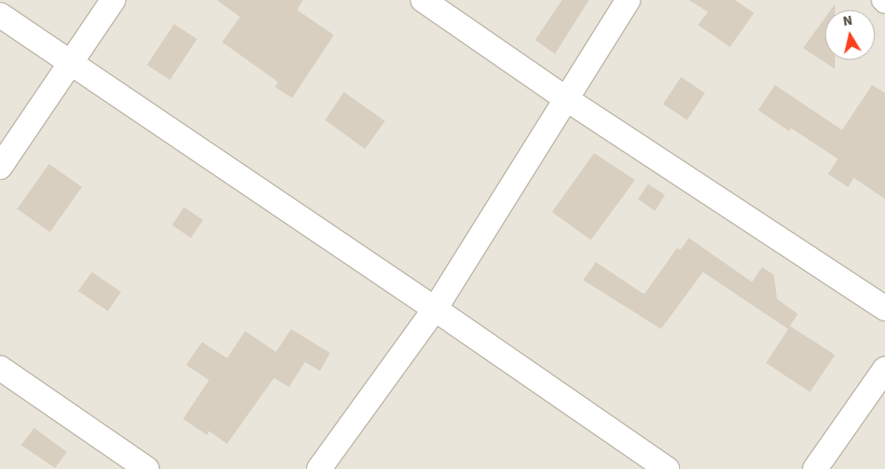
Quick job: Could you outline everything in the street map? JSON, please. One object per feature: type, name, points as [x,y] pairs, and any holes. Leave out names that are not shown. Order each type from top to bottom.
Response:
[{"type":"street","points":[[0,167],[113,0]]},
{"type":"street","points":[[422,0],[565,98],[885,308]]},
{"type":"street","points":[[318,469],[435,309],[565,98],[628,0]]},
{"type":"street","points":[[0,15],[435,309],[667,469]]},
{"type":"street","points":[[0,368],[147,469]]},
{"type":"street","points":[[815,469],[885,369]]},
{"type":"shaded area","points":[[0,0],[885,0],[885,469],[0,469]]},
{"type":"building","points":[[217,0],[303,0],[297,10],[334,35],[292,98],[275,87],[278,82],[222,42],[240,17]]},
{"type":"building","points":[[562,0],[589,0],[555,54],[535,40]]},
{"type":"building","points":[[689,0],[735,0],[754,13],[730,47],[698,25],[708,12]]},
{"type":"building","points":[[825,18],[825,60],[835,60],[835,69],[803,48]]},
{"type":"building","points":[[174,24],[197,39],[170,80],[147,65]]},
{"type":"building","points":[[681,77],[705,93],[687,120],[663,104]]},
{"type":"building","points":[[775,85],[842,130],[872,85],[885,93],[885,199],[854,178],[848,187],[828,174],[838,159],[791,128],[789,131],[758,110]]},
{"type":"building","points":[[344,92],[385,121],[365,149],[325,120]]},
{"type":"building","points":[[594,153],[635,180],[591,240],[552,212]]},
{"type":"building","points":[[49,164],[82,187],[50,232],[17,209]]},
{"type":"building","points":[[648,184],[665,195],[655,211],[638,199]]},
{"type":"building","points":[[184,207],[203,220],[191,238],[172,225]]},
{"type":"building","points":[[689,238],[752,282],[762,267],[774,275],[777,299],[798,314],[788,329],[703,272],[661,329],[583,280],[596,262],[642,293],[645,293],[677,248],[680,250]]},
{"type":"building","points":[[92,272],[121,292],[108,311],[78,291]]},
{"type":"building","points":[[790,326],[835,355],[810,392],[766,363]]},
{"type":"building","points":[[291,329],[330,353],[320,371],[305,362],[289,387],[274,378],[227,444],[209,431],[207,435],[183,419],[209,380],[186,365],[202,342],[227,358],[245,331],[276,352]]},
{"type":"building","points":[[34,428],[67,452],[55,468],[21,445]]}]
